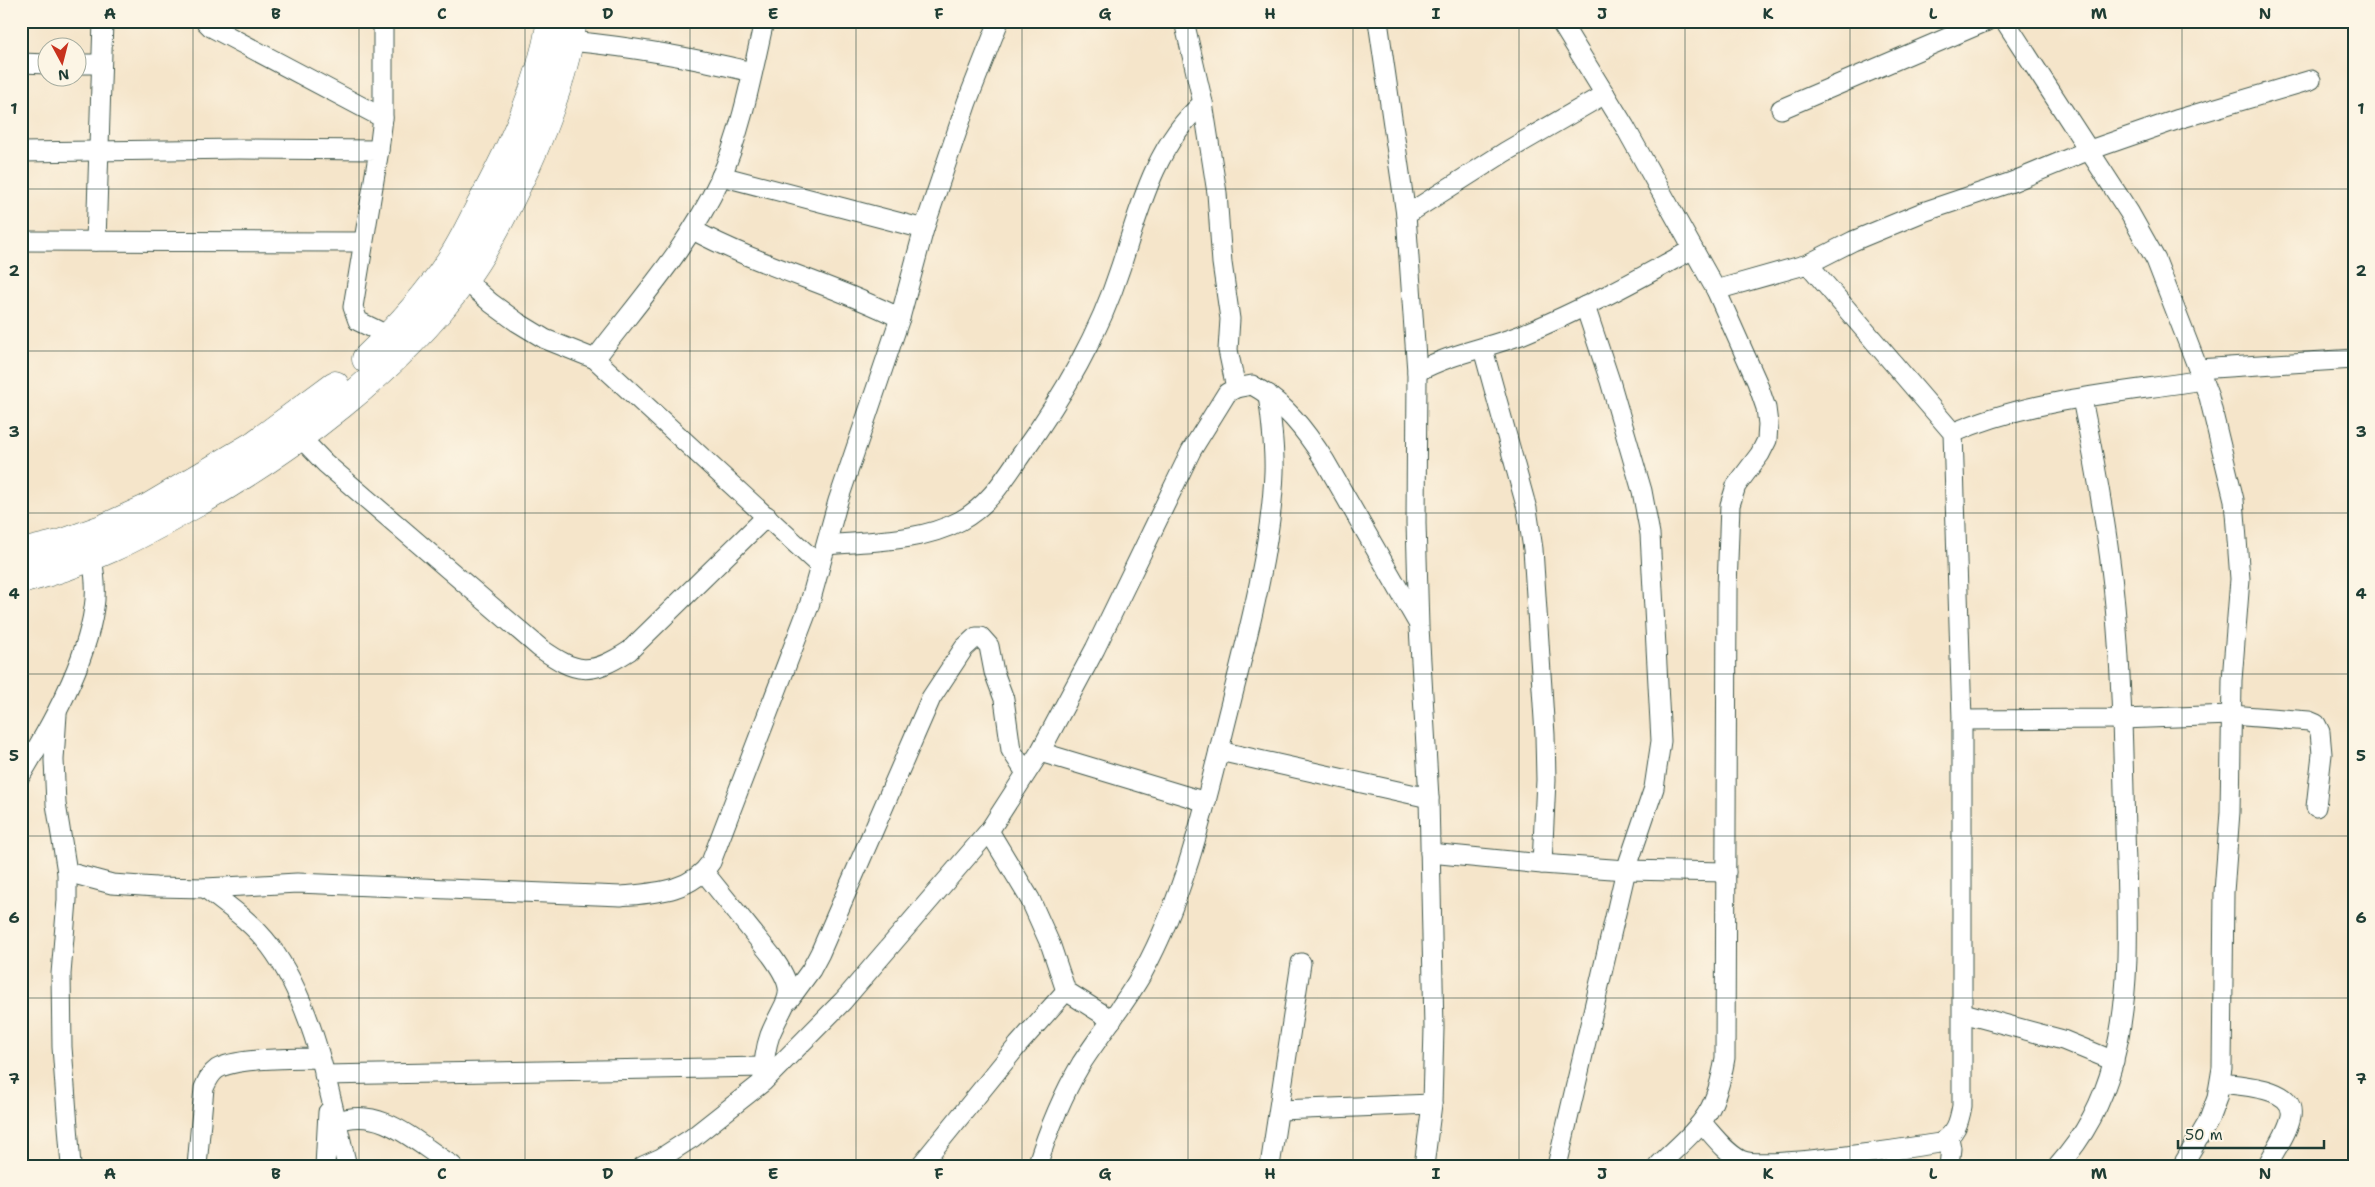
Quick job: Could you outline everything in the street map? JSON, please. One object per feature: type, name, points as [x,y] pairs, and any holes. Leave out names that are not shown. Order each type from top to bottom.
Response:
[{"type":"main road","points":[[21,553],[64,543],[102,529],[146,509],[237,455],[316,401],[358,366],[389,336],[450,261],[503,164],[531,98],[551,21]]},
{"type":"main road","points":[[21,580],[92,558],[134,538],[215,493],[301,438],[413,340],[464,279],[504,212],[545,126],[571,31]]},
{"type":"street","points":[[96,241],[100,64],[103,21]]},
{"type":"street","points":[[205,21],[211,27],[383,118]]},
{"type":"street","points":[[383,21],[383,118],[353,298],[354,316],[358,321],[389,336]]},
{"type":"street","points":[[595,359],[656,282],[693,230],[721,176],[752,72],[764,21]]},
{"type":"street","points":[[67,872],[112,884],[205,888],[297,883],[621,896],[670,889],[689,883],[704,872],[711,862],[809,606],[838,501],[900,318],[924,229],[967,102],[999,21]]},
{"type":"street","points":[[1184,21],[1203,102],[1217,193],[1222,263],[1230,319],[1228,350],[1236,388]]},
{"type":"street","points":[[1378,21],[1406,215],[1417,372],[1416,488],[1420,626],[1430,798],[1434,1028],[1432,1104],[1424,1166]]},
{"type":"street","points":[[1560,21],[1657,182],[1716,290],[1757,382],[1766,408],[1768,424],[1767,440],[1760,454],[1736,486],[1730,505],[1727,588],[1725,1058],[1720,1088],[1711,1110],[1702,1123],[1658,1166]]},
{"type":"street","points":[[1781,109],[1988,21]]},
{"type":"street","points":[[2005,21],[2087,151],[2129,212],[2152,251],[2168,288],[2214,413],[2226,457],[2234,500],[2240,579],[2231,715],[2231,804],[2222,942],[2221,1083],[2208,1122],[2182,1166]]},
{"type":"street","points":[[571,31],[752,72]]},
{"type":"street","points":[[21,64],[38,64]]},
{"type":"street","points":[[88,64],[100,64]]},
{"type":"street","points":[[1716,290],[1808,264],[1853,241],[1923,212],[2012,182],[2087,151],[2179,119],[2311,80]]},
{"type":"street","points":[[1406,215],[1504,152],[1605,94]]},
{"type":"street","points":[[827,544],[893,539],[932,532],[960,521],[980,507],[999,488],[1059,400],[1095,335],[1153,173],[1174,134],[1190,114],[1203,102]]},
{"type":"street","points":[[21,152],[258,148],[379,150]]},
{"type":"street","points":[[721,176],[924,229]]},
{"type":"street","points":[[693,230],[723,246],[876,305],[900,318]]},
{"type":"street","points":[[21,240],[363,242]]},
{"type":"street","points":[[1417,372],[1434,363],[1483,349],[1550,323],[1693,249]]},
{"type":"street","points":[[1702,1123],[1728,1151],[1742,1160],[1756,1164],[1772,1164],[1940,1143],[1949,1138],[1959,1122],[1962,1106],[1962,720],[1954,433],[1808,264]]},
{"type":"street","points":[[464,279],[491,304],[545,339],[595,359],[820,566]]},
{"type":"street","points":[[1557,1166],[1626,870],[1649,805],[1659,763],[1660,701],[1655,590],[1650,534],[1642,491],[1610,381],[1585,306]]},
{"type":"street","points":[[1483,349],[1527,509],[1533,549],[1545,735],[1546,780],[1542,864]]},
{"type":"street","points":[[1954,433],[2003,414],[2200,374],[2354,359]]},
{"type":"street","points":[[643,1166],[661,1158],[692,1138],[842,1001],[990,831],[1040,752],[1095,649],[1192,451],[1227,393],[1236,388],[1252,385],[1268,394],[1293,416],[1325,461],[1420,626]]},
{"type":"street","points":[[1037,1166],[1050,1124],[1081,1065],[1143,972],[1164,928],[1184,874],[1206,802],[1245,646],[1272,504],[1274,450],[1268,394]]},
{"type":"street","points":[[2058,1166],[2081,1136],[2095,1113],[2105,1091],[2114,1061],[2123,1004],[2126,962],[2122,719],[2116,614],[2106,526],[2082,399]]},
{"type":"street","points":[[301,438],[325,462],[540,648],[561,663],[575,668],[591,669],[609,664],[629,651],[767,516]]},
{"type":"street","points":[[21,775],[57,714],[91,622],[96,593],[92,558]]},
{"type":"street","points":[[763,1074],[770,1035],[788,1000],[811,970],[820,953],[931,698],[964,648],[976,637],[981,637],[989,646],[1006,712],[1009,745],[1016,760],[1026,773]]},
{"type":"street","points":[[57,714],[54,760],[56,804],[67,872],[61,1012],[71,1166]]},
{"type":"street","points":[[1962,720],[2122,719],[2231,715],[2316,724],[2320,732],[2322,754],[2316,807]]},
{"type":"street","points":[[1219,751],[1430,798]]},
{"type":"street","points":[[1040,752],[1206,802]]},
{"type":"street","points":[[990,831],[1030,899],[1051,946],[1066,991],[1112,1020]]},
{"type":"street","points":[[1430,853],[1626,870],[1726,872]]},
{"type":"street","points":[[704,872],[781,969],[788,984],[788,1000]]},
{"type":"street","points":[[205,888],[245,918],[271,947],[292,984],[309,1024],[322,1066],[347,1166]]},
{"type":"street","points":[[1270,1166],[1301,963]]},
{"type":"street","points":[[920,1166],[1018,1045],[1066,991]]},
{"type":"street","points":[[1963,1012],[2063,1040],[2114,1061]]},
{"type":"street","points":[[197,1166],[202,1100],[209,1077],[229,1064],[763,1074]]},
{"type":"street","points":[[2221,1083],[2277,1092],[2286,1098],[2291,1107],[2289,1121],[2267,1166]]},
{"type":"street","points":[[325,1166],[329,1096]]},
{"type":"street","points":[[1280,1110],[1432,1104]]},
{"type":"street","points":[[336,1122],[359,1117],[372,1117],[386,1122],[453,1166]]},
{"type":"street","points":[[1949,1138],[1951,1148],[1949,1166]]}]
